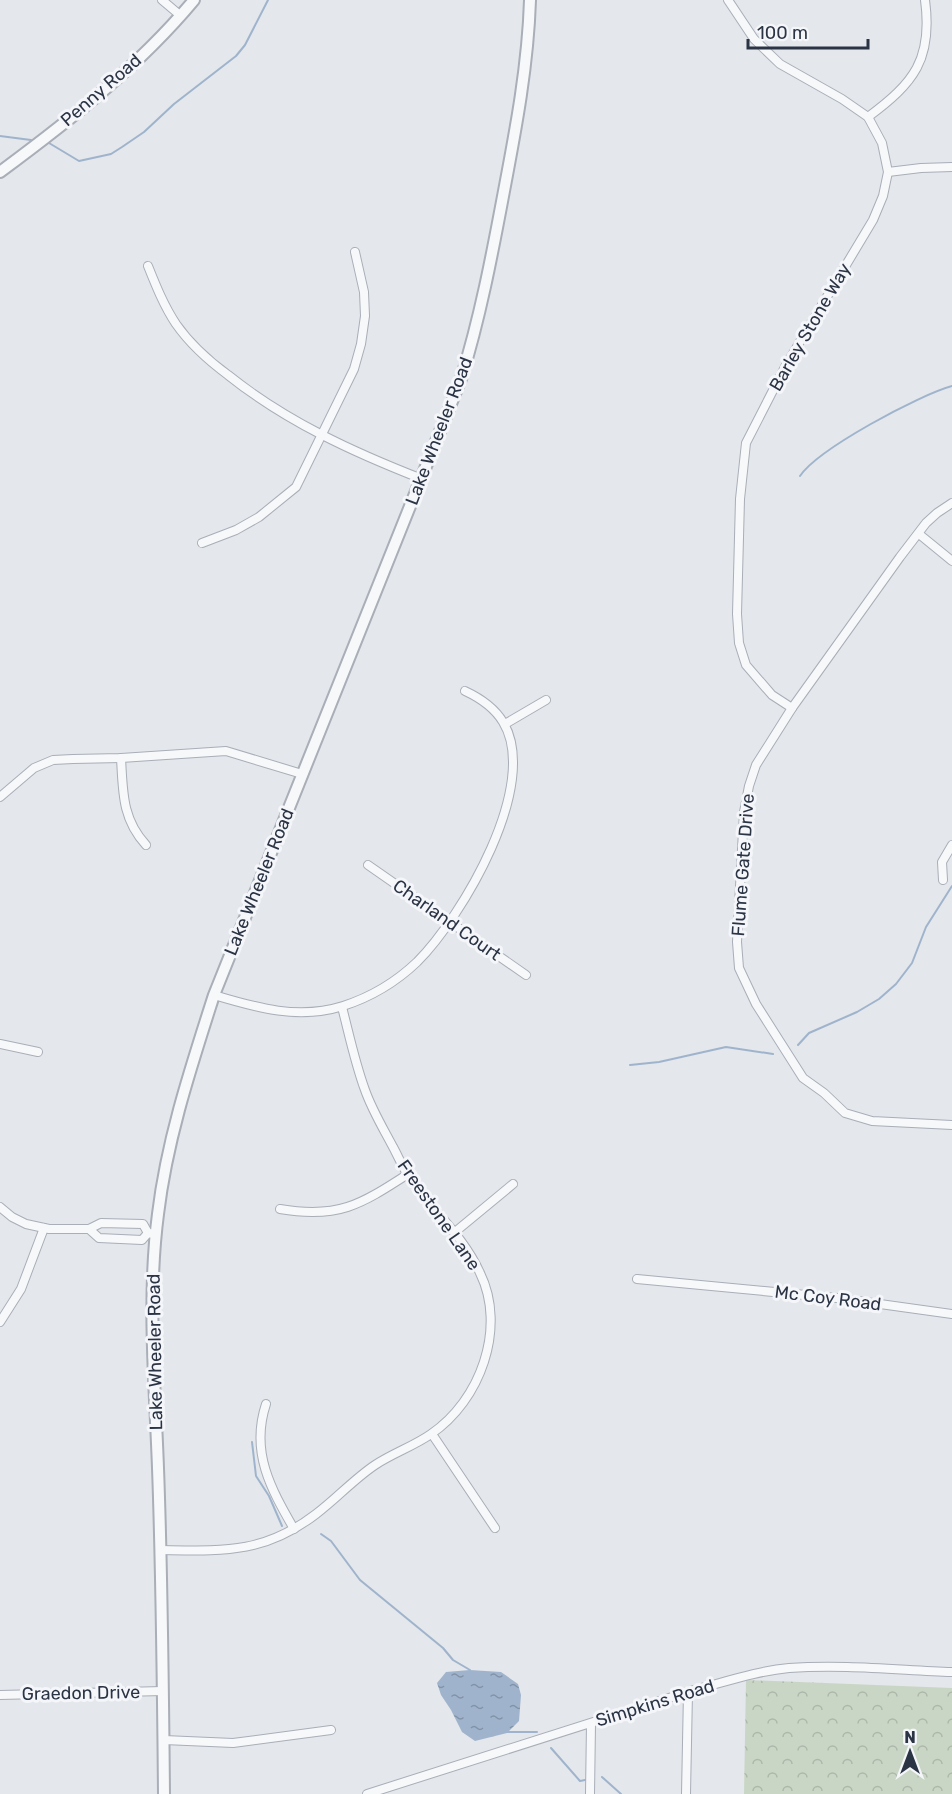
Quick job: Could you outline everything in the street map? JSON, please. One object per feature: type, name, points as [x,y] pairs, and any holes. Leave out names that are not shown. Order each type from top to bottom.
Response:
[{"type":"street","points":[[162,0],[181,16]]},
{"type":"street","name":"Penny Road","points":[[0,172],[88,104],[132,65],[194,0]]},
{"type":"street","name":"Lake Wheeler Road","points":[[164,1794],[161,1550],[152,1234],[171,1141],[191,1065],[214,995],[450,410],[471,348],[512,151],[525,65],[530,0]]},
{"type":"street","name":"Barley Stone Way","points":[[728,0],[754,39],[780,64],[842,99],[868,117],[882,143],[888,172],[883,196],[873,220],[786,365],[746,443],[740,499],[737,614],[739,643],[746,665],[772,695],[792,708]]},
{"type":"street","points":[[868,117],[889,102],[920,65],[927,32],[925,0]]},
{"type":"street","points":[[888,172],[952,167]]},
{"type":"street","points":[[202,543],[237,530],[296,487],[354,369],[361,344],[364,292],[355,252]]},
{"type":"street","points":[[148,266],[160,295],[177,324],[192,343],[242,387],[321,436],[363,456],[422,479]]},
{"type":"street","name":"Flume Gate Drive","points":[[952,503],[937,513],[900,557],[792,708],[756,765],[744,812],[736,942],[739,968],[756,1004],[803,1078],[824,1093],[845,1113],[872,1121],[952,1125]]},
{"type":"street","points":[[919,534],[952,561]]},
{"type":"street","points":[[214,995],[257,1008],[281,1011],[308,1012],[342,1006],[386,986],[423,955],[450,922],[473,884],[492,845],[511,793],[514,775],[514,757],[505,724],[497,712],[481,699],[465,691]]},
{"type":"street","points":[[505,724],[546,700]]},
{"type":"street","points":[[0,797],[34,768],[53,760],[226,751],[302,774]]},
{"type":"street","points":[[121,758],[124,804],[136,834],[146,845]]},
{"type":"street","points":[[943,880],[942,862],[952,845]]},
{"type":"street","name":"Charland Court","points":[[368,865],[526,975]]},
{"type":"street","name":"Freestone Lane","points":[[161,1550],[234,1550],[250,1548],[275,1540],[315,1515],[376,1464],[432,1434],[460,1407],[476,1384],[482,1368],[489,1332],[490,1312],[482,1276],[455,1232],[408,1174],[365,1091],[342,1006]]},
{"type":"street","points":[[0,1044],[38,1052]]},
{"type":"street","points":[[280,1209],[316,1213],[335,1211],[358,1204],[408,1174]]},
{"type":"street","points":[[455,1232],[513,1184]]},
{"type":"street","points":[[0,1207],[12,1217],[26,1224],[44,1228],[89,1229],[101,1223],[142,1224],[152,1234],[142,1240],[99,1238],[89,1229]]},
{"type":"street","points":[[0,1322],[21,1289],[44,1228]]},
{"type":"street","name":"Mc Coy Road","points":[[637,1279],[837,1298],[952,1314]]},
{"type":"street","points":[[266,1404],[261,1418],[263,1463],[272,1491],[294,1529]]},
{"type":"street","points":[[432,1434],[495,1528]]},
{"type":"street","name":"Simpkins Road","points":[[367,1794],[688,1692],[747,1676],[788,1668],[822,1667],[952,1672]]},
{"type":"street","name":"Graedon Drive","points":[[0,1695],[163,1691]]},
{"type":"street","points":[[686,1794],[688,1692]]},
{"type":"street","points":[[590,1794],[591,1724]]},
{"type":"street","points":[[164,1740],[233,1743],[331,1730]]},
{"type":"green space","points":[[746,1680],[952,1688],[952,1794],[744,1794]]},
{"type":"water","points":[[470,1670],[501,1672],[518,1684],[521,1695],[519,1721],[507,1733],[475,1741],[462,1732],[441,1695],[437,1683],[446,1672]]},
{"type":"waterway","points":[[49,143],[79,161],[111,154],[122,147],[144,132],[174,104],[236,56],[245,45],[268,0]]},
{"type":"waterway","points":[[0,136],[31,140]]},
{"type":"waterway","points":[[800,476],[827,452],[870,424],[917,400],[952,386]]},
{"type":"waterway","points":[[798,1045],[809,1033],[857,1012],[879,999],[896,984],[912,963],[926,927],[952,886]]},
{"type":"waterway","points":[[630,1065],[659,1062],[726,1047],[773,1054]]},
{"type":"waterway","points":[[252,1442],[256,1476],[269,1496],[282,1526]]},
{"type":"waterway","points":[[321,1534],[331,1541],[360,1580],[443,1648],[453,1660],[470,1670]]},
{"type":"waterway","points":[[506,1732],[537,1732]]},
{"type":"waterway","points":[[551,1748],[580,1781],[585,1780]]},
{"type":"waterway","points":[[602,1777],[621,1794]]}]
